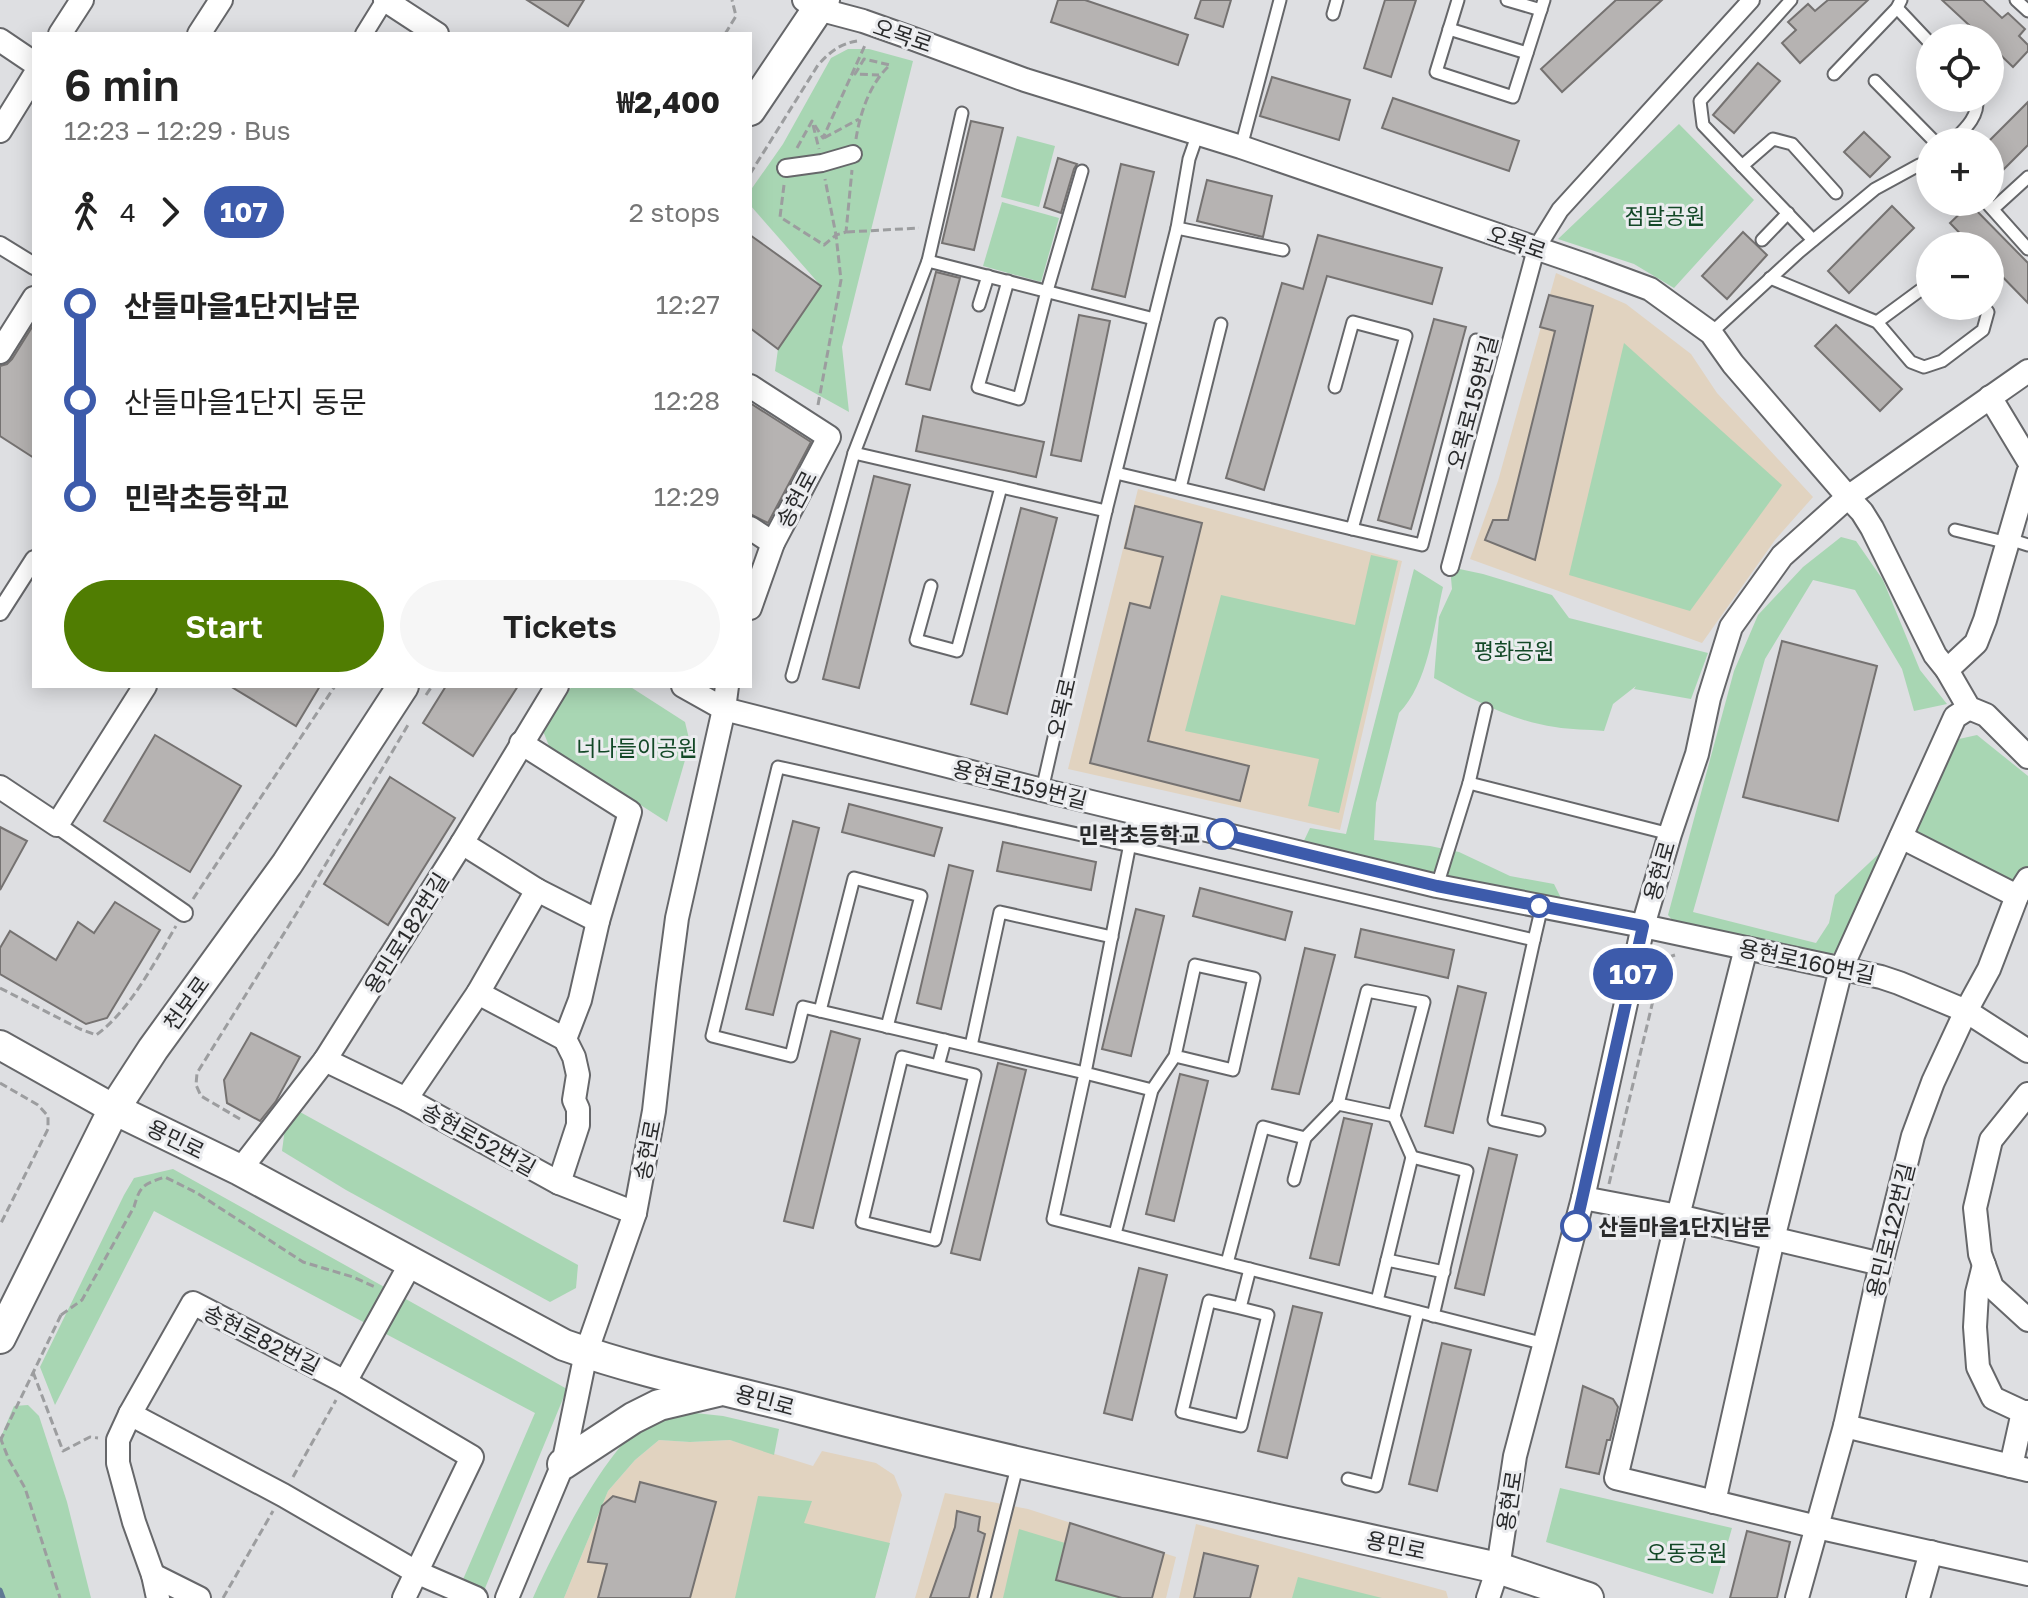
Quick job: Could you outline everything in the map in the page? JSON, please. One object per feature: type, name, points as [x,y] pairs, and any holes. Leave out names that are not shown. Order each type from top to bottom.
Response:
[{"type":"main road","points":[[752,107],[815,3]]},
{"type":"main road","name":"천보로","points":[[4,1330],[114,1109],[153,1049],[287,864],[414,700]]},
{"type":"main road","name":"용민로","points":[[114,1109],[240,1170],[564,1345],[586,1353],[929,1442],[1498,1568],[1588,1598]]},
{"type":"main road","points":[[563,1464],[633,1418],[659,1405],[725,1389]]},
{"type":"street","points":[[61,32],[82,0]]},
{"type":"street","points":[[200,32],[221,0]]},
{"type":"street","points":[[365,32],[385,0],[434,32]]},
{"type":"street","name":"오목로159번길","points":[[1450,567],[1536,249],[1560,210],[1751,0]]},
{"type":"street","name":"오목로","points":[[815,3],[1025,80],[1241,147],[1650,289],[1711,333],[1733,364],[1862,512],[1935,655],[1969,708],[1986,715],[2028,757]]},
{"type":"street","points":[[0,40],[32,62]]},
{"type":"street","points":[[0,131],[32,79]]},
{"type":"street","points":[[786,168],[822,163],[853,154]]},
{"type":"street","points":[[0,245],[32,265]]},
{"type":"street","points":[[0,352],[32,301]]},
{"type":"street","name":"용현로","points":[[1488,1598],[1498,1568],[1515,1456],[1583,1198],[1643,926],[1697,754],[1709,698],[1731,627],[1782,556],[1848,497],[2028,371]]},
{"type":"street","points":[[752,387],[829,437]]},
{"type":"street","points":[[1990,397],[2028,460]]},
{"type":"street","name":"송현로","points":[[752,602],[773,543],[829,437]]},
{"type":"street","points":[[1947,670],[1976,643],[2015,542],[2028,473]]},
{"type":"street","points":[[752,529],[773,543]]},
{"type":"street","points":[[0,612],[32,562]]},
{"type":"street","points":[[57,825],[144,688]]},
{"type":"street","name":"용민로182번길","points":[[240,1170],[325,1060],[556,688]]},
{"type":"street","name":"용현로159번길","points":[[687,688],[724,709],[1042,790],[1437,886],[1643,926]]},
{"type":"street","name":"송현로","points":[[507,1598],[563,1464],[586,1353],[635,1213],[654,1111],[677,918],[727,688]]},
{"type":"street","points":[[1714,1502],[1773,1239],[1841,969],[1955,717],[1969,708]]},
{"type":"street","points":[[521,743],[630,812],[598,921],[580,1000],[565,1039]]},
{"type":"street","points":[[0,787],[184,913]]},
{"type":"street","points":[[1901,837],[2022,887]]},
{"type":"street","points":[[462,843],[537,890],[598,921]]},
{"type":"street","name":"용민로122번길","points":[[1797,1598],[1845,1426],[1913,1136],[1933,1082],[1989,969],[2022,887]]},
{"type":"street","points":[[406,1099],[478,993],[537,890]]},
{"type":"street","name":"용현로160번길","points":[[1643,926],[1899,983],[1966,1011],[2028,1051]]},
{"type":"street","points":[[1746,948],[1616,1478],[2028,1574]]},
{"type":"street","points":[[478,993],[565,1039],[574,1057],[578,1075],[574,1100],[578,1109],[578,1125],[559,1183]]},
{"type":"street","name":"용민로","points":[[0,1045],[114,1109]]},
{"type":"street","name":"송현로52번길","points":[[325,1060],[406,1099],[559,1183],[635,1213]]},
{"type":"street","points":[[2028,1094],[1991,1140],[1975,1208],[1980,1254],[1992,1287],[2028,1320]]},
{"type":"street","points":[[1583,1198],[1678,1216],[1881,1264]]},
{"type":"street","points":[[345,1382],[411,1263]]},
{"type":"street","points":[[1845,1426],[2019,1468],[2026,1412],[1993,1398],[1978,1367],[1975,1316],[1984,1265]]},
{"type":"street","name":"송현로82번길","points":[[118,1440],[193,1303],[345,1382],[472,1457],[404,1598]]},
{"type":"street","points":[[130,1414],[283,1495],[416,1572],[476,1598]]},
{"type":"street","points":[[118,1440],[118,1463],[158,1598]]},
{"type":"street","points":[[1918,1598],[1931,1552]]},
{"type":"street","points":[[153,1575],[199,1598]]},
{"type":"lane","points":[[1241,147],[1280,0]]},
{"type":"lane","points":[[1333,14],[1337,0]]},
{"type":"lane","points":[[1458,0],[1436,72],[1513,97],[1543,5],[1507,0]]},
{"type":"lane","points":[[1791,0],[1700,101],[1703,125],[1813,240]]},
{"type":"lane","points":[[2016,0],[2028,11]]},
{"type":"lane","points":[[1834,74],[1899,4],[1916,25]]},
{"type":"lane","points":[[1449,29],[1527,53]]},
{"type":"lane","points":[[1875,81],[1921,128]]},
{"type":"lane","points":[[792,676],[854,453],[928,261],[962,113]]},
{"type":"lane","name":"오목로","points":[[1042,790],[1106,511],[1177,228],[1189,159],[1198,133]]},
{"type":"lane","points":[[1742,166],[1773,139],[1792,144],[1836,193]]},
{"type":"lane","points":[[1711,333],[1813,240],[1875,189],[1916,167]]},
{"type":"lane","points":[[1008,281],[978,387],[1019,399],[1082,171]]},
{"type":"lane","points":[[2004,195],[2028,177]]},
{"type":"lane","points":[[1762,240],[1788,213]]},
{"type":"lane","points":[[1998,216],[2028,249]]},
{"type":"lane","points":[[1177,228],[1283,250]]},
{"type":"lane","points":[[928,261],[1154,319]]},
{"type":"lane","points":[[979,305],[988,276]]},
{"type":"lane","points":[[1770,278],[1877,322],[1911,362],[1924,367],[1942,361],[1983,330],[1986,320]]},
{"type":"lane","points":[[1877,322],[1916,293]]},
{"type":"lane","points":[[1335,387],[1353,322],[1406,336],[1352,529]]},
{"type":"lane","points":[[1180,488],[1221,324]]},
{"type":"lane","points":[[1116,473],[1422,545],[1476,340]]},
{"type":"lane","points":[[854,453],[1106,511]]},
{"type":"lane","points":[[931,586],[916,640],[957,651],[1001,487]]},
{"type":"lane","points":[[1955,530],[2015,542]]},
{"type":"lane","points":[[1437,886],[1469,783],[1486,709]]},
{"type":"lane","points":[[1152,1090],[803,1007],[791,1056],[712,1036],[778,767],[1534,940]]},
{"type":"lane","points":[[1469,783],[1670,834]]},
{"type":"lane","points":[[1136,813],[1053,1219],[1545,1344]]},
{"type":"lane","points":[[820,1011],[854,878],[921,896],[887,1027]]},
{"type":"lane","points":[[1539,1130],[1494,1120],[1542,906]]},
{"type":"lane","points":[[971,1046],[1000,912],[1112,937]]},
{"type":"lane","points":[[1115,1234],[1152,1090],[1175,1056],[1195,965],[1254,978],[1233,1070],[1175,1056]]},
{"type":"lane","points":[[1294,1180],[1305,1138],[1338,1104],[1367,991],[1424,1002],[1394,1116],[1412,1157],[1377,1301]]},
{"type":"lane","points":[[938,1066],[945,1040]]},
{"type":"lane","points":[[902,1057],[938,1066],[975,1075],[935,1240],[862,1222],[902,1057]]},
{"type":"lane","points":[[1338,1104],[1394,1116]]},
{"type":"lane","points":[[1227,1263],[1263,1127],[1305,1138]]},
{"type":"lane","points":[[1412,1157],[1467,1171],[1433,1316]]},
{"type":"lane","points":[[1387,1260],[1444,1272]]},
{"type":"lane","points":[[1240,1308],[1250,1269]]},
{"type":"lane","points":[[1209,1301],[1240,1308],[1268,1315],[1241,1426],[1182,1412],[1209,1301]]},
{"type":"lane","points":[[1348,1479],[1376,1486],[1418,1312]]},
{"type":"lane","points":[[984,1598],[1018,1462]]},
{"type":"path","points":[[726,32],[736,16],[732,0]]},
{"type":"path","points":[[752,171],[829,52],[843,43],[856,41],[877,46]]},
{"type":"path","points":[[823,138],[859,119],[879,75],[890,65],[864,59],[855,74],[879,75]]},
{"type":"path","points":[[812,121],[836,235],[841,280],[816,413],[829,437]]},
{"type":"path","points":[[846,232],[935,228]]},
{"type":"path","points":[[240,1119],[201,1096],[196,1085],[197,1073],[301,906],[414,700]]},
{"type":"path","points":[[1609,1184],[1663,959],[1686,955]]},
{"type":"path","points":[[0,1083],[38,1105],[48,1116],[48,1129],[0,1225]]},
{"type":"path","points":[[60,1598],[25,1488],[0,1439],[61,1315],[82,1300],[134,1207],[138,1192],[146,1183],[165,1177],[197,1193],[303,1262],[353,1277],[381,1293]]},
{"type":"path","points":[[33,1372],[63,1451],[90,1437],[118,1440]]},
{"type":"shaded area","points":[[1556,273],[1626,304],[1691,354],[1717,393],[1813,497],[1775,540],[1702,643],[1470,559],[1498,481]]},
{"type":"shaded area","name":"민락초등학교","points":[[1138,489],[1402,561],[1340,830],[1068,769]]},
{"type":"shaded area","points":[[659,1440],[730,1440],[813,1466],[822,1451],[876,1463],[894,1475],[902,1495],[875,1598],[564,1598],[608,1491],[635,1460]]},
{"type":"shaded area","points":[[945,1493],[1028,1509],[1176,1557],[1166,1598],[915,1598]]},
{"type":"shaded area","points":[[1196,1524],[1446,1591],[1448,1598],[1179,1598]]},
{"type":"green space","points":[[848,49],[869,49],[913,61],[842,347],[849,412],[775,371],[778,349],[821,286],[752,207],[752,188],[783,144],[831,58]]},
{"type":"green space","name":"점말공원","points":[[1679,124],[1754,200],[1674,288],[1634,264],[1558,239]]},
{"type":"green space","points":[[1017,136],[1055,146],[1039,207],[1001,197]]},
{"type":"green space","points":[[1002,202],[1059,218],[1041,282],[983,266]]},
{"type":"green space","points":[[1624,343],[1782,485],[1690,611],[1569,575]]},
{"type":"green space","points":[[1841,537],[1856,541],[1883,580],[1920,670],[1947,704],[1914,711],[1902,669],[1855,590],[1813,580],[1765,659],[1693,912],[1816,943],[1829,923],[1835,895],[1884,849],[1843,946],[1823,961],[1679,928],[1668,915],[1734,671],[1758,615],[1803,567]]},
{"type":"green space","points":[[1371,555],[1398,561],[1339,813],[1308,806],[1319,759],[1185,731],[1221,595],[1355,625]]},
{"type":"green space","name":"평화공원","points":[[1450,567],[1552,595],[1569,618],[1708,653],[1691,699],[1634,689],[1636,686],[1613,704],[1604,731],[1561,728],[1523,720],[1448,686],[1434,678],[1439,617],[1452,589]]},
{"type":"green space","points":[[1414,569],[1443,587],[1423,671],[1409,701],[1399,713],[1376,803],[1374,840],[1459,852],[1510,876],[1554,884],[1564,904],[1301,847],[1310,828],[1346,834]]},
{"type":"green space","name":"너나들이공원","points":[[571,688],[632,688],[685,722],[690,743],[667,822],[549,746],[543,731]]},
{"type":"green space","points":[[1977,735],[2028,776],[2028,867],[2014,884],[1912,835],[1959,739]]},
{"type":"green space","points":[[300,1112],[578,1265],[576,1288],[550,1302],[346,1190],[282,1151],[285,1128]]},
{"type":"green space","points":[[173,1169],[567,1389],[481,1598],[455,1598],[535,1413],[154,1211],[55,1405],[40,1367],[124,1195],[134,1178]]},
{"type":"green space","points":[[28,1405],[39,1416],[67,1502],[91,1598],[0,1598],[0,1439],[14,1406]]},
{"type":"green space","points":[[686,1412],[723,1416],[779,1429],[774,1455],[730,1440],[659,1440],[635,1460],[608,1491],[564,1598],[533,1598],[583,1501],[617,1451],[650,1420]]},
{"type":"green space","name":"오동공원","points":[[1560,1488],[1732,1528],[1713,1594],[1546,1542]]},
{"type":"green space","points":[[758,1496],[812,1501],[804,1523],[890,1543],[875,1598],[735,1598]]},
{"type":"green space","points":[[1019,1529],[1065,1543],[1056,1580],[1122,1598],[1003,1598]]},
{"type":"green space","points":[[1298,1577],[1382,1598],[1292,1598]]},
{"type":"building","points":[[527,0],[584,0],[568,26]]},
{"type":"building","points":[[1058,0],[1085,0],[1188,35],[1178,65],[1051,22]]},
{"type":"building","points":[[1201,0],[1231,0],[1223,27],[1195,18]]},
{"type":"building","points":[[1385,0],[1416,0],[1391,77],[1364,68]]},
{"type":"building","points":[[1616,0],[1662,0],[1562,92],[1541,69]]},
{"type":"building","points":[[1828,0],[1868,0],[1800,63],[1782,43],[1796,30],[1788,22],[1808,4],[1815,11]]},
{"type":"building","points":[[1942,0],[1983,0],[2002,18],[2008,13],[2025,29],[2019,36],[2028,45],[2028,51],[2013,67],[2004,58],[2004,24],[1968,24]]},
{"type":"building","points":[[1758,63],[1780,81],[1734,133],[1713,115]]},
{"type":"building","points":[[1272,77],[1350,100],[1339,140],[1260,116]]},
{"type":"building","points":[[1393,98],[1519,141],[1509,171],[1382,128]]},
{"type":"building","points":[[2028,102],[2028,145],[2004,169],[2004,128]]},
{"type":"building","points":[[971,121],[1003,128],[974,250],[942,243]]},
{"type":"building","points":[[1864,132],[1890,157],[1870,177],[1844,152]]},
{"type":"building","points":[[1058,158],[1077,164],[1061,213],[1044,207]]},
{"type":"building","points":[[1121,164],[1154,172],[1125,297],[1092,289]]},
{"type":"building","points":[[1207,180],[1272,196],[1263,237],[1197,221]]},
{"type":"building","points":[[1892,206],[1914,228],[1849,293],[1828,271]]},
{"type":"building","points":[[1957,216],[1982,216],[1998,232],[1959,232],[1950,223]]},
{"type":"building","points":[[1743,232],[1767,255],[1727,299],[1702,276]]},
{"type":"building","points":[[1318,235],[1442,268],[1432,304],[1327,276],[1264,490],[1226,478],[1282,283],[1303,289]]},
{"type":"building","points":[[752,236],[821,286],[778,349],[752,330]]},
{"type":"building","points":[[2004,239],[2028,263],[2028,303],[2004,278]]},
{"type":"building","points":[[936,272],[960,278],[930,390],[906,384]]},
{"type":"building","points":[[1549,295],[1593,306],[1535,560],[1485,540],[1493,520],[1508,520],[1555,331],[1540,327]]},
{"type":"building","points":[[1079,315],[1110,321],[1081,461],[1051,455]]},
{"type":"building","points":[[1434,319],[1466,327],[1411,529],[1378,520]]},
{"type":"building","points":[[1836,325],[1902,389],[1880,411],[1815,346]]},
{"type":"building","points":[[32,327],[32,457],[0,436],[0,366],[12,359]]},
{"type":"building","points":[[752,404],[811,442],[768,523],[752,515]]},
{"type":"building","points":[[923,416],[1044,442],[1036,477],[916,451]]},
{"type":"building","points":[[874,476],[910,485],[859,688],[823,679]]},
{"type":"building","points":[[1135,506],[1202,523],[1148,741],[1249,766],[1240,801],[1090,763],[1130,603],[1150,608],[1163,557],[1125,548]]},
{"type":"building","points":[[1021,508],[1057,518],[1007,714],[971,704]]},
{"type":"building","points":[[1782,641],[1877,666],[1838,821],[1743,797]]},
{"type":"building","points":[[233,688],[319,688],[296,726]]},
{"type":"building","points":[[445,688],[517,688],[473,756],[423,723]]},
{"type":"building","points":[[155,735],[241,786],[190,872],[104,821]]},
{"type":"building","points":[[390,777],[455,818],[388,925],[324,884]]},
{"type":"building","points":[[849,804],[942,828],[934,856],[842,832]]},
{"type":"building","points":[[793,821],[819,828],[773,1015],[746,1009]]},
{"type":"building","points":[[0,827],[27,841],[0,890]]},
{"type":"building","points":[[1003,842],[1096,862],[1091,890],[997,871]]},
{"type":"building","points":[[949,865],[973,871],[941,1009],[917,1003]]},
{"type":"building","points":[[1200,888],[1292,912],[1285,940],[1193,916]]},
{"type":"building","points":[[115,902],[160,930],[107,1018],[86,1024],[0,974],[0,948],[10,931],[56,960],[78,922],[94,933]]},
{"type":"building","points":[[1136,909],[1164,916],[1131,1056],[1102,1049]]},
{"type":"building","points":[[1361,929],[1454,950],[1448,978],[1355,957]]},
{"type":"building","points":[[1305,948],[1335,955],[1299,1094],[1272,1089]]},
{"type":"building","points":[[1458,986],[1486,993],[1453,1133],[1425,1126]]},
{"type":"building","points":[[831,1031],[860,1039],[813,1228],[784,1221]]},
{"type":"building","points":[[251,1033],[300,1057],[276,1101],[260,1121],[227,1103],[224,1080]]},
{"type":"building","points":[[998,1063],[1026,1070],[980,1260],[951,1253]]},
{"type":"building","points":[[1180,1074],[1208,1081],[1174,1221],[1146,1214]]},
{"type":"building","points":[[1344,1118],[1372,1124],[1339,1265],[1310,1258]]},
{"type":"building","points":[[1489,1148],[1517,1155],[1484,1295],[1455,1288]]},
{"type":"building","points":[[1139,1268],[1167,1275],[1132,1420],[1104,1413]]},
{"type":"building","points":[[1293,1306],[1322,1313],[1287,1458],[1258,1451]]},
{"type":"building","points":[[1442,1343],[1471,1350],[1437,1491],[1409,1484]]},
{"type":"building","points":[[1583,1386],[1613,1399],[1618,1407],[1599,1474],[1566,1467]]},
{"type":"building","points":[[640,1482],[716,1502],[690,1598],[598,1598],[607,1564],[588,1562],[602,1506],[613,1496],[635,1502]]},
{"type":"building","points":[[957,1511],[980,1517],[978,1531],[985,1534],[969,1598],[930,1598],[955,1527]]},
{"type":"building","points":[[1070,1523],[1164,1553],[1152,1598],[1122,1598],[1056,1580]]},
{"type":"building","points":[[1747,1531],[1790,1542],[1777,1598],[1730,1598]]},
{"type":"building","points":[[1204,1553],[1258,1566],[1250,1598],[1194,1598]]},
{"type":"waterway","points":[[0,1590],[3,1598]]},
{"type":"bus line","name":"107","points":[[1222,834],[1437,886],[1643,926],[1576,1226]]},
{"type":"place","name":"민락초등학교","points":[[1222,834]]},
{"type":"place","name":"산들마을1단지남문","points":[[1576,1226]]}]
